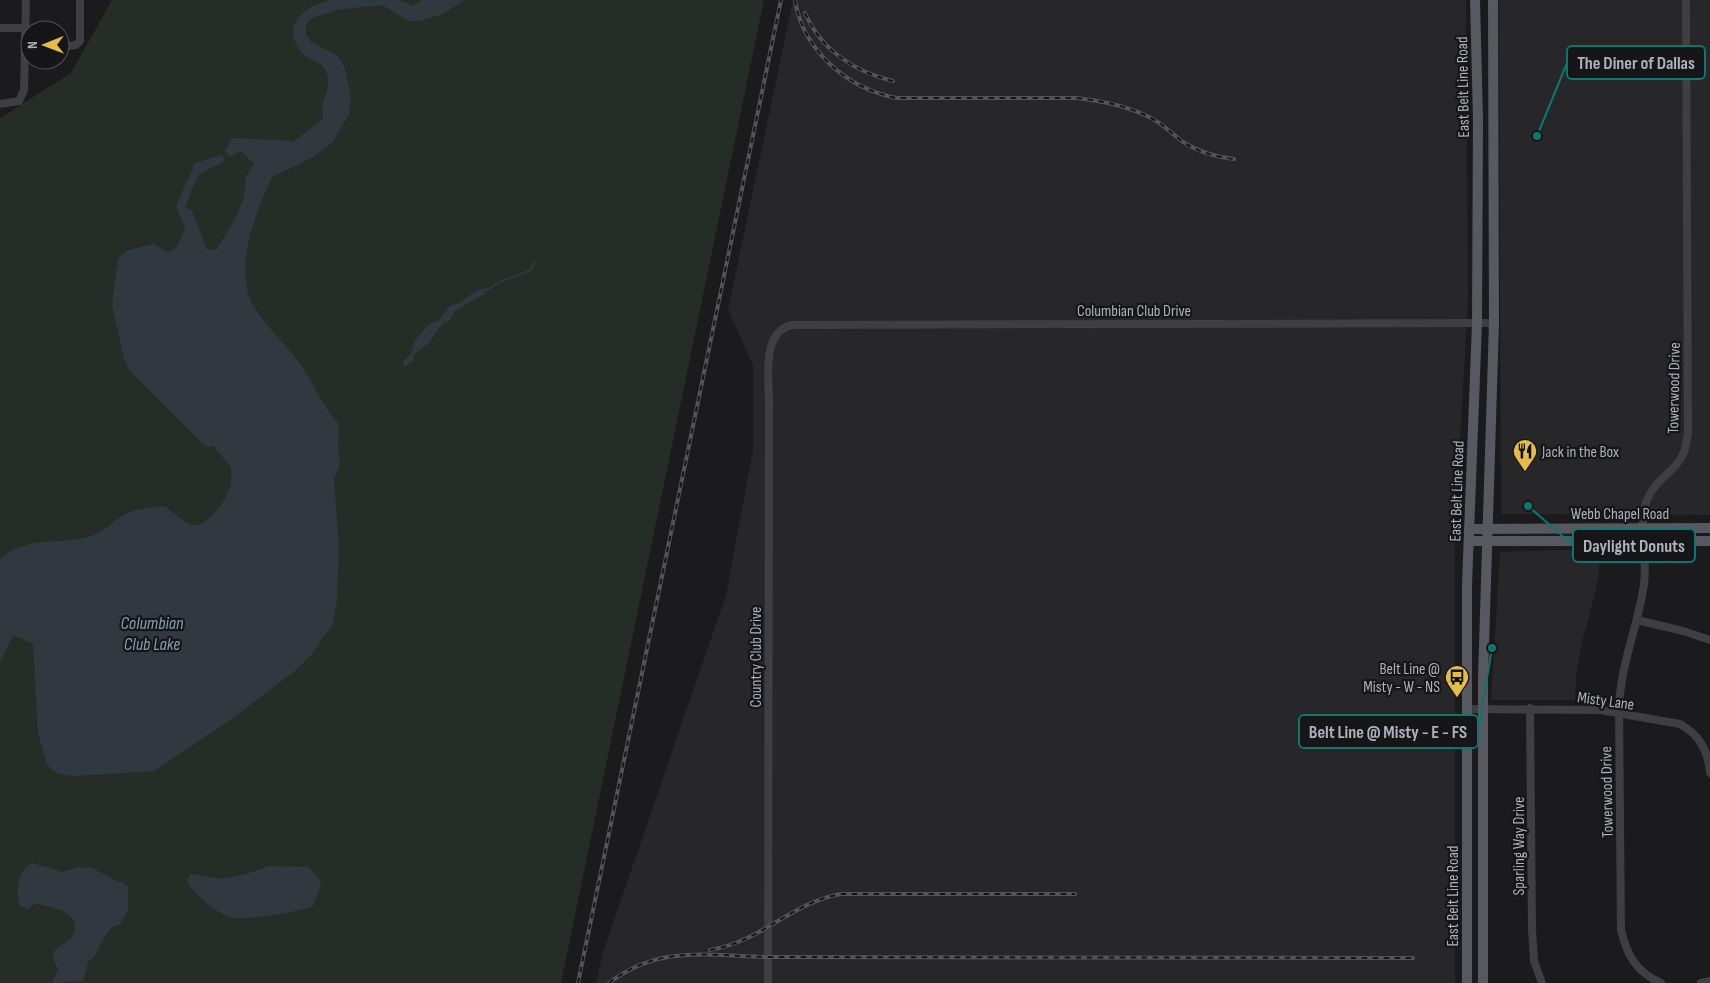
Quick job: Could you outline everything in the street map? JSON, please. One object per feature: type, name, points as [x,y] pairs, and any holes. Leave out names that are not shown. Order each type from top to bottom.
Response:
[{"type":"main road","name":"East Belt Line Road","points":[[1467,983],[1469,529],[1477,323],[1478,120],[1476,0]]},
{"type":"main road","name":"East Belt Line Road","points":[[1484,983],[1483,709],[1486,542],[1488,529],[1494,323],[1493,0]]},
{"type":"main road","points":[[1478,120],[1492,120]]},
{"type":"main road","points":[[1538,528],[1538,542]]},
{"type":"main road","name":"Webb Chapel Road","points":[[1469,529],[1710,528]]},
{"type":"main road","name":"Webb Chapel Road","points":[[1469,541],[1710,541]]},
{"type":"main road","points":[[1467,933],[1483,933]]},
{"type":"street","points":[[26,0],[26,20]]},
{"type":"street","points":[[70,46],[76,45],[80,41],[80,0]]},
{"type":"street","name":"Towerwood Drive","points":[[1661,983],[1647,977],[1632,962],[1621,930],[1619,713],[1620,679],[1637,620],[1644,582],[1643,528],[1646,501],[1652,490],[1684,452],[1688,433],[1686,0]]},
{"type":"street","points":[[0,28],[20,28]]},
{"type":"street","points":[[0,104],[19,101],[24,90],[25,70]]},
{"type":"street","name":"Columbian Club Drive","points":[[777,332],[792,325],[1494,323]]},
{"type":"street","name":"Country Club Drive","points":[[768,983],[768,403],[770,356],[773,338],[777,332]]},
{"type":"street","points":[[1637,620],[1683,631],[1710,640]]},
{"type":"street","name":"Sparling Way Drive","points":[[1530,708],[1532,929],[1534,961],[1542,983]]},
{"type":"street","name":"Misty Lane","points":[[1467,709],[1600,710],[1680,724],[1690,730],[1704,746],[1710,774]]},
{"type":"street","points":[[1701,983],[1710,981]]},
{"type":"shaded area","points":[[112,0],[764,0],[561,983],[0,983],[0,118],[71,73]]},
{"type":"shaded area","points":[[793,0],[1466,0],[1468,300],[1455,532],[1455,983],[596,983],[603,952],[726,595],[753,450],[753,365],[728,310]]},
{"type":"shaded area","points":[[1499,0],[1710,0],[1710,515],[1501,514]]},
{"type":"shaded area","points":[[1600,549],[1598,581],[1581,647],[1576,677],[1575,700],[1491,700],[1500,552]]},
{"type":"water","name":"Columbian Club Lake","points":[[332,0],[400,0],[413,6],[421,0],[465,0],[443,14],[420,21],[409,21],[382,5],[337,10],[310,19],[306,25],[306,34],[311,42],[338,56],[344,66],[351,96],[349,114],[332,143],[313,157],[272,177],[259,206],[249,240],[245,274],[247,290],[253,305],[263,320],[300,364],[328,410],[339,424],[338,448],[340,464],[334,479],[339,547],[337,601],[332,627],[322,638],[313,653],[296,670],[233,718],[154,771],[75,776],[58,774],[47,765],[38,733],[33,644],[13,635],[0,663],[0,560],[20,547],[91,536],[125,514],[142,509],[164,506],[186,522],[194,525],[199,524],[211,517],[225,498],[231,485],[231,467],[213,446],[206,447],[129,370],[124,359],[112,305],[118,258],[128,250],[153,244],[168,252],[177,247],[185,228],[176,206],[195,163],[222,155],[224,161],[198,175],[185,207],[192,211],[207,249],[216,250],[235,219],[244,198],[246,177],[254,164],[241,151],[230,157],[225,151],[232,138],[294,141],[322,120],[323,104],[328,86],[327,74],[323,66],[302,53],[293,34],[294,25],[298,18],[313,6]]},
{"type":"water","points":[[487,288],[484,294],[455,311],[451,319],[442,324],[429,343],[413,355],[414,361],[405,366],[403,365],[404,360],[411,354],[415,340],[429,324],[439,320],[450,306],[461,302],[477,290]]},
{"type":"water","points":[[32,863],[62,872],[78,867],[92,868],[117,881],[123,882],[128,887],[128,911],[120,924],[112,927],[103,939],[94,957],[88,962],[83,981],[52,983],[58,969],[53,959],[54,951],[72,937],[75,923],[63,911],[52,907],[35,903],[28,909],[20,906],[19,882],[27,866]]},
{"type":"water","points":[[270,866],[308,867],[319,878],[321,885],[313,906],[296,911],[252,918],[229,917],[207,903],[194,891],[187,880],[190,874],[222,879],[243,875]]},
{"type":"waterway","points":[[487,290],[502,281],[531,270],[534,262]]},
{"type":"railway","points":[[578,983],[781,0]]},
{"type":"railway","points":[[795,0],[807,36],[818,51],[845,76],[879,93],[897,98],[1077,98],[1096,101],[1124,107],[1151,118],[1195,149],[1234,159]]},
{"type":"railway","points":[[805,13],[820,38],[841,58],[865,72],[893,81]]},
{"type":"railway","points":[[710,950],[746,939],[806,905],[841,894],[1075,894]]},
{"type":"railway","points":[[609,983],[647,962],[666,957],[686,955],[768,957],[1413,958]]},
{"type":"place","name":"The Diner of Dallas","points":[[1537,136]]},
{"type":"place","name":"Jack in the Box","points":[[1525,472]]},
{"type":"place","name":"Daylight Donuts","points":[[1528,506]]},
{"type":"place","name":"Belt Line @ Misty - E - FS","points":[[1492,648]]},
{"type":"place","name":"Belt Line @ Misty - W - NS","points":[[1457,698]]}]
